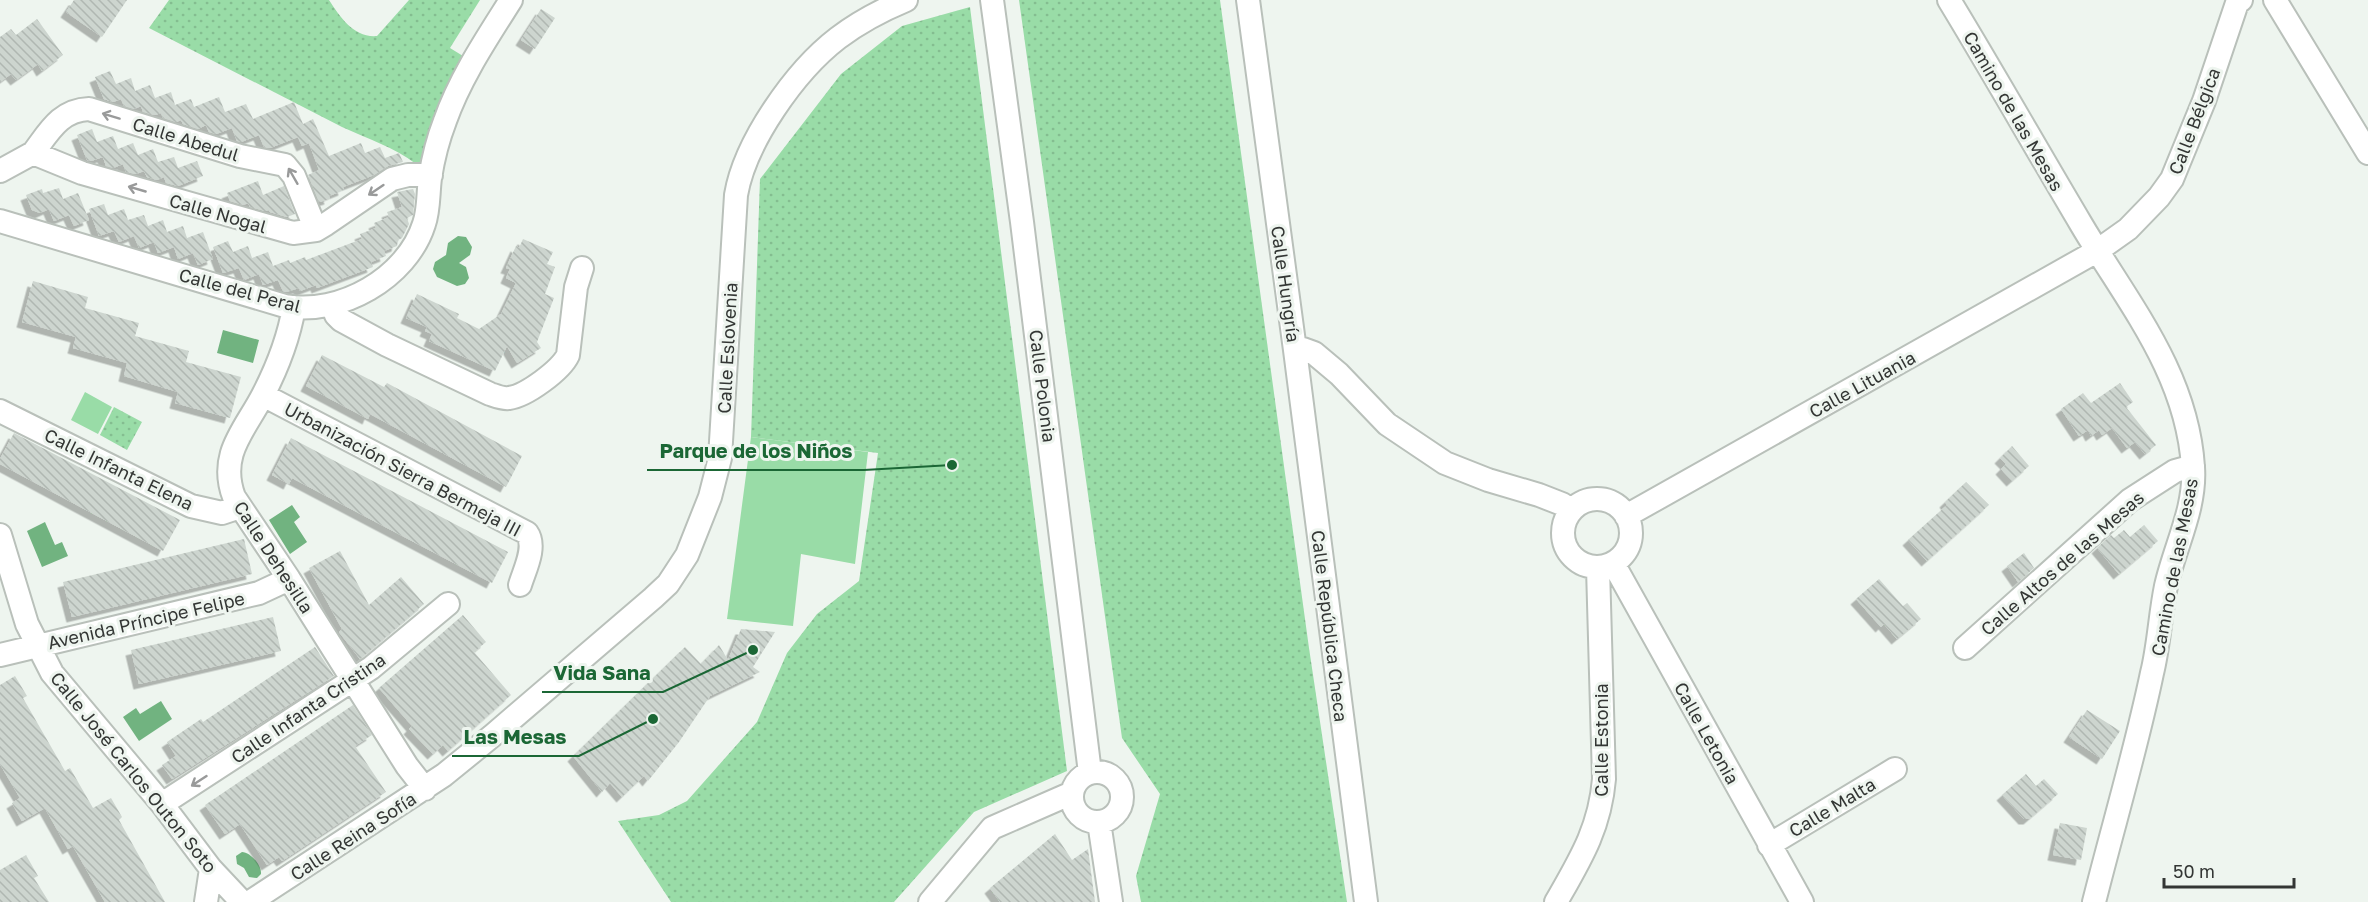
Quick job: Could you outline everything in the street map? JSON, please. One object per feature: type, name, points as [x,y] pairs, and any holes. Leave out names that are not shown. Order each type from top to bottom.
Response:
[{"type":"street","name":"Calle del Peral","points":[[0,221],[294,307],[318,307],[348,299],[392,272],[415,243],[425,221],[430,175],[445,120],[460,87],[511,0]]},
{"type":"street","name":"Calle Eslovenia","points":[[425,789],[492,736],[623,624],[668,584],[678,571],[704,515],[720,458],[736,195],[742,168],[773,112],[818,56],[858,23],[906,0]]},
{"type":"street","name":"Calle Polonia","points":[[992,0],[1024,233],[1090,773]]},
{"type":"street","name":"Calle Hungría","points":[[1248,0],[1295,350],[1303,349],[1314,353],[1339,374],[1388,424],[1425,452],[1466,472],[1539,495],[1571,510]]},
{"type":"street","name":"Camino de las Mesas","points":[[1948,0],[2097,252],[2130,298],[2171,373],[2187,423],[2193,466],[2190,504],[2167,585],[2153,671],[2094,902]]},
{"type":"street","name":"Calle Bélgica","points":[[2097,252],[2128,229],[2159,197],[2172,179],[2204,101],[2237,3],[2241,0]]},
{"type":"street","points":[[2275,0],[2368,153]]},
{"type":"street","name":"Calle Abedul","points":[[33,153],[56,122],[67,114],[89,109],[240,156],[285,165],[294,176],[316,230]]},
{"type":"street","points":[[0,171],[33,153]]},
{"type":"street","name":"Calle Nogal","points":[[33,153],[82,173],[281,231],[303,233],[316,230]]},
{"type":"street","points":[[316,230],[392,179],[408,175],[430,175]]},
{"type":"street","name":"Calle Lituania","points":[[1626,516],[2097,252]]},
{"type":"street","points":[[332,304],[341,320],[385,344],[490,394],[506,399],[516,397],[535,386],[564,363],[568,355],[576,287],[582,268]]},
{"type":"street","name":"Calle Dehesilla","points":[[294,307],[286,339],[263,395],[240,433],[229,465],[230,488],[407,766],[425,789]]},
{"type":"street","name":"Calle República Checa","points":[[1295,350],[1366,902]]},
{"type":"street","name":"Urbanización Sierra Bermeja III","points":[[263,395],[527,533],[531,547],[520,585]]},
{"type":"street","name":"Calle Infanta Elena","points":[[0,411],[191,506],[222,513],[240,507]]},
{"type":"street","name":"Calle Altos de las Mesas","points":[[1965,648],[2130,500],[2175,471],[2193,466]]},
{"type":"street","points":[[1600,499],[1620,508],[1626,516],[1631,537],[1622,557],[1606,565],[1587,566],[1568,553],[1564,543],[1565,520],[1571,510],[1580,504],[1600,499]]},
{"type":"street","name":"Calle José Carlos Outon Soto","points":[[0,535],[27,624],[58,681],[162,804],[211,868],[242,902]]},
{"type":"street","name":"Calle Letonia","points":[[1606,565],[1802,902]]},
{"type":"street","name":"Calle Estonia","points":[[1556,902],[1588,844],[1602,803],[1606,565]]},
{"type":"street","name":"Avenida Príncipe Felipe","points":[[0,655],[259,593],[289,579]]},
{"type":"street","name":"Calle Infanta Cristina","points":[[162,804],[354,680],[448,604]]},
{"type":"street","name":"Calle Malta","points":[[1769,845],[1895,769]]},
{"type":"street","points":[[1098,772],[1114,778],[1122,792],[1119,809],[1114,815],[1099,822],[1084,819],[1074,808],[1072,793],[1078,780],[1090,773],[1098,772]]},
{"type":"street","name":"Calle Reina Sofía","points":[[250,902],[425,789]]},
{"type":"street","points":[[930,902],[992,828],[1072,793]]},
{"type":"street","points":[[1099,822],[1111,902]]},
{"type":"street","points":[[206,902],[211,868]]},
{"type":"shaded area","points":[[169,0],[329,0],[348,25],[361,34],[377,36],[409,0],[480,0],[450,48],[463,56],[441,100],[420,162],[416,164],[390,148],[342,127],[149,28]]},
{"type":"shaded area","points":[[1019,0],[1220,0],[1309,648],[1347,902],[1141,902],[1136,876],[1160,794],[1122,738]]},
{"type":"shaded area","points":[[970,7],[1067,771],[974,812],[894,902],[671,902],[618,821],[659,815],[687,801],[757,722],[787,653],[817,614],[859,581],[878,453],[751,437],[760,179],[841,74],[902,26]]},
{"type":"shaded area","points":[[458,236],[466,237],[472,247],[470,255],[459,263],[466,267],[469,278],[465,284],[457,286],[437,277],[433,269],[435,262],[446,255],[448,243]]},
{"type":"shaded area","points":[[223,330],[259,340],[253,363],[217,353]]},
{"type":"shaded area","points":[[85,392],[112,407],[98,434],[71,420]]},
{"type":"shaded area","points":[[114,407],[142,422],[127,450],[100,435]]},
{"type":"shaded area","points":[[751,437],[868,452],[855,564],[801,554],[793,626],[727,619]]},
{"type":"shaded area","points":[[292,505],[300,517],[294,522],[307,542],[290,554],[269,520]]},
{"type":"shaded area","points":[[45,522],[55,545],[62,542],[68,556],[42,567],[27,531]]},
{"type":"shaded area","points":[[161,701],[172,719],[139,741],[123,717],[136,708],[140,714]]},
{"type":"shaded area","points":[[242,852],[258,863],[261,874],[257,878],[249,877],[244,868],[237,864],[236,856]]},
{"type":"building","points":[[74,0],[127,0],[102,37],[66,12]]},
{"type":"building","points":[[541,9],[555,18],[535,49],[521,40]]},
{"type":"building","points":[[37,19],[63,55],[42,71],[38,64],[16,80],[11,74],[0,82],[0,37],[11,29],[16,35]]},
{"type":"building","points":[[110,71],[116,84],[131,78],[135,91],[150,85],[155,98],[171,92],[175,105],[191,99],[194,107],[219,97],[225,112],[246,104],[253,119],[294,102],[303,124],[313,119],[329,156],[361,143],[365,153],[380,147],[385,158],[399,153],[403,162],[388,166],[374,175],[343,187],[344,190],[329,196],[330,199],[319,202],[308,175],[319,170],[309,143],[302,146],[298,137],[270,148],[264,147],[259,135],[241,142],[237,141],[232,128],[216,134],[209,132],[206,125],[198,129],[183,124],[181,120],[176,122],[163,118],[161,113],[155,115],[143,112],[141,106],[134,109],[124,106],[121,99],[113,102],[104,99],[95,77]]},
{"type":"building","points":[[92,129],[97,142],[113,136],[118,149],[133,143],[138,155],[153,149],[158,162],[174,157],[178,168],[197,161],[203,176],[178,186],[166,183],[164,177],[157,180],[147,177],[144,171],[136,174],[126,172],[123,164],[113,168],[106,166],[103,157],[87,160],[77,135]]},
{"type":"building","points":[[258,181],[263,195],[284,186],[295,214],[287,217],[269,210],[250,207],[248,203],[243,205],[230,201],[227,193]]},
{"type":"building","points":[[59,188],[63,199],[78,193],[89,220],[74,226],[69,215],[54,221],[49,209],[40,213],[32,210],[26,195],[42,189],[43,193]]},
{"type":"building","points":[[413,189],[415,194],[413,215],[407,218],[409,224],[402,238],[398,240],[397,246],[384,251],[386,256],[371,262],[373,267],[317,288],[316,285],[300,291],[299,288],[286,292],[283,291],[278,280],[263,285],[259,274],[244,280],[239,268],[223,273],[213,247],[228,241],[233,252],[248,246],[252,258],[268,252],[273,266],[305,257],[306,260],[362,239],[360,234],[376,228],[374,223],[389,217],[387,212],[402,207],[397,192]]},
{"type":"building","points":[[104,204],[108,215],[124,209],[128,220],[144,215],[148,226],[163,220],[167,232],[183,226],[187,238],[203,232],[213,259],[198,265],[193,253],[178,259],[174,247],[158,253],[154,242],[139,248],[134,236],[119,242],[114,231],[99,236],[89,209]]},
{"type":"building","points":[[523,239],[553,252],[547,264],[555,267],[545,294],[554,298],[537,342],[541,348],[517,363],[507,346],[495,371],[429,341],[432,334],[425,331],[427,327],[406,318],[417,294],[459,314],[457,318],[479,329],[501,314],[516,283],[506,278],[510,269],[506,268],[516,246],[519,248]]},
{"type":"building","points":[[33,281],[88,297],[85,308],[139,323],[135,336],[189,351],[186,362],[241,377],[230,418],[175,403],[178,392],[124,376],[127,363],[73,348],[76,337],[22,322]]},
{"type":"building","points":[[322,355],[384,387],[387,383],[522,456],[506,487],[370,414],[368,419],[306,386]]},
{"type":"building","points":[[2120,383],[2133,402],[2126,407],[2156,445],[2145,454],[2135,442],[2127,448],[2112,428],[2102,435],[2099,430],[2091,436],[2088,430],[2079,436],[2061,409],[2083,393],[2091,403]]},
{"type":"building","points":[[14,433],[180,520],[163,551],[0,464],[0,459]]},
{"type":"building","points":[[291,438],[508,552],[492,583],[292,478],[289,484],[272,475]]},
{"type":"building","points":[[2012,446],[2029,466],[2012,481],[2001,469],[2006,464],[2000,458]]},
{"type":"building","points":[[1966,482],[1989,505],[1927,561],[1908,540],[1947,505],[1945,502]]},
{"type":"building","points":[[2144,525],[2158,541],[2119,574],[2097,548],[2111,535],[2114,538],[2124,530],[2130,537]]},
{"type":"building","points":[[244,539],[252,574],[72,617],[63,582]]},
{"type":"building","points":[[340,551],[369,605],[401,577],[424,604],[360,659],[339,632],[342,629],[309,568]]},
{"type":"building","points":[[2024,553],[2034,568],[2018,582],[2007,566]]},
{"type":"building","points":[[1879,579],[1903,606],[1907,603],[1921,619],[1897,639],[1884,624],[1881,627],[1856,599]]},
{"type":"building","points":[[463,615],[486,642],[474,652],[511,695],[448,751],[443,745],[433,754],[409,729],[412,726],[379,688]]},
{"type":"building","points":[[273,617],[281,651],[139,684],[131,650]]},
{"type":"building","points":[[741,629],[775,632],[753,667],[760,672],[710,696],[679,742],[648,781],[644,776],[622,797],[610,783],[602,792],[573,756],[685,647],[701,664],[719,645],[728,660]]},
{"type":"building","points":[[315,647],[334,676],[172,779],[162,765],[176,756],[167,742],[201,719],[203,722]]},
{"type":"building","points":[[15,676],[27,696],[23,698],[65,771],[70,768],[93,808],[111,798],[122,817],[119,820],[165,902],[105,902],[73,846],[68,849],[45,808],[22,821],[12,803],[20,798],[0,764],[0,685]]},
{"type":"building","points":[[353,705],[372,735],[355,746],[386,792],[282,861],[279,857],[267,865],[240,824],[225,834],[205,805]]},
{"type":"building","points":[[2087,710],[2120,731],[2102,759],[2069,737]]},
{"type":"building","points":[[2026,774],[2036,786],[2044,779],[2058,794],[2029,819],[2024,819],[2002,795]]},
{"type":"building","points":[[2060,823],[2087,828],[2081,860],[2053,855]]},
{"type":"building","points":[[1055,834],[1072,860],[1088,849],[1095,902],[1000,902],[990,888]]},
{"type":"building","points":[[26,855],[38,876],[34,878],[49,902],[0,902],[0,870]]},
{"type":"place","name":"Parque de los Niños","points":[[952,465]]},
{"type":"place","name":"Vida Sana","points":[[753,650]]},
{"type":"place","name":"Las Mesas","points":[[653,719]]}]
